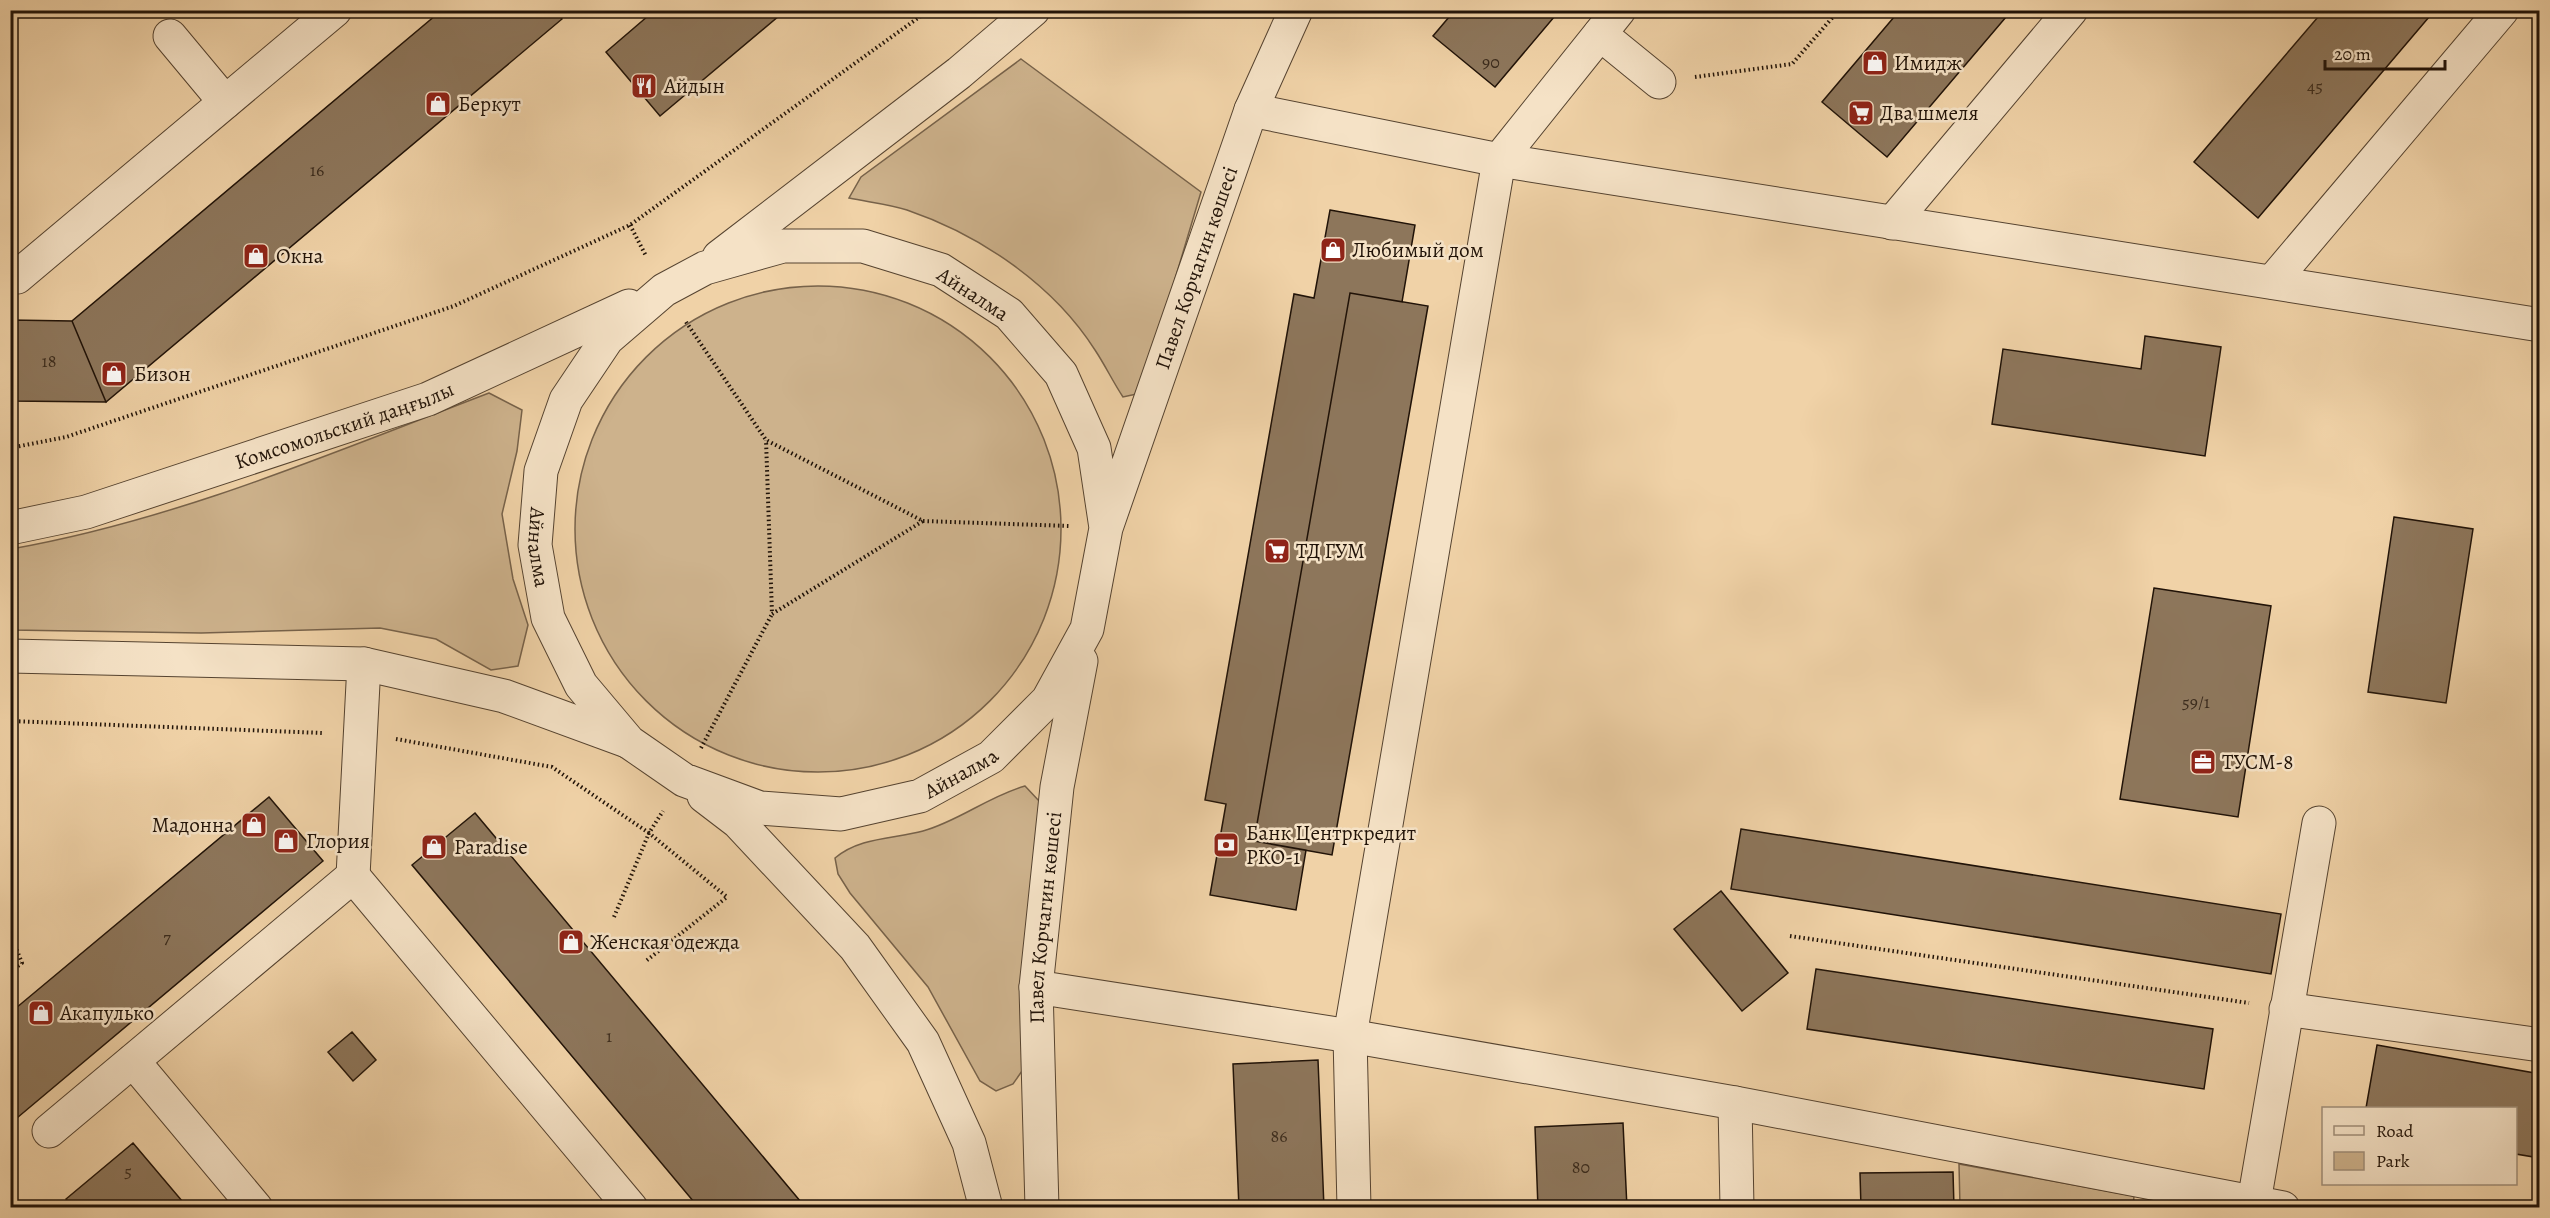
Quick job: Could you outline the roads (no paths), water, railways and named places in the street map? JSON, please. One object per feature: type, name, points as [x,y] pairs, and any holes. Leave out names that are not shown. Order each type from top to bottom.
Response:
[{"type":"street","points":[[10,277],[17,277],[335,10]]},
{"type":"street","points":[[705,268],[960,73],[1033,10]]},
{"type":"street","name":"Павел Корчагин көшесі","points":[[1106,528],[1251,110],[1296,10]]},
{"type":"street","points":[[1892,223],[2071,10]]},
{"type":"street","points":[[2272,282],[2502,10]]},
{"type":"street","points":[[1354,1208],[1350,1036],[1499,160],[1609,22],[1659,82]]},
{"type":"street","points":[[170,36],[225,102]]},
{"type":"street","points":[[1251,110],[1499,160],[2540,325]]},
{"type":"street","name":"Айналма","points":[[783,246],[863,246],[941,270],[1009,314],[1061,374],[1094,448],[1106,528],[1087,629],[1048,700],[1032,717],[991,757],[920,796],[841,813],[818,812],[760,808],[684,780],[629,742],[581,685],[549,618],[535,545],[541,471],[566,400],[607,339],[664,290],[705,268],[783,246]]},
{"type":"street","name":"Комсомольский даңғылы","points":[[10,528],[86,512],[428,399],[664,290]]},
{"type":"street","name":"Павел Корчагин көшесі","points":[[1042,1208],[1036,987],[1057,787],[1087,629]]},
{"type":"street","points":[[10,656],[364,664],[504,696],[629,742]]},
{"type":"street","points":[[364,664],[353,876],[631,1208]]},
{"type":"street","points":[[684,780],[738,822],[855,946],[923,1042],[969,1143],[986,1208]]},
{"type":"street","points":[[1036,987],[1350,1036],[1735,1102],[2155,1195],[2268,1205],[2286,1009],[2319,823]]},
{"type":"street","points":[[49,1131],[353,876]]},
{"type":"street","points":[[2286,1009],[2540,1045]]},
{"type":"street","points":[[133,1061],[256,1208]]},
{"type":"street","points":[[1735,1102],[1737,1208]]},
{"type":"place","name":"Имидж","points":[[1875,63]]},
{"type":"place","name":"Айдын","points":[[644,86]]},
{"type":"place","name":"Беркут","points":[[438,104]]},
{"type":"place","name":"Два шмеля","points":[[1861,113]]},
{"type":"place","name":"Любимый дом","points":[[1333,250]]},
{"type":"place","name":"Окна","points":[[256,256]]},
{"type":"place","name":"Бизон","points":[[114,374]]},
{"type":"place","name":"ТД ГУМ","points":[[1277,551]]},
{"type":"place","name":"ТУСМ-8","points":[[2203,762]]},
{"type":"place","name":"Мадонна","points":[[254,825]]},
{"type":"place","name":"Глория","points":[[286,841]]},
{"type":"place","name":"Банк Центркредит РКО-1","points":[[1226,845]]},
{"type":"place","name":"Paradise","points":[[434,847]]},
{"type":"place","name":"Женская одежда","points":[[571,942]]},
{"type":"place","name":"Акапулько","points":[[41,1013]]}]
